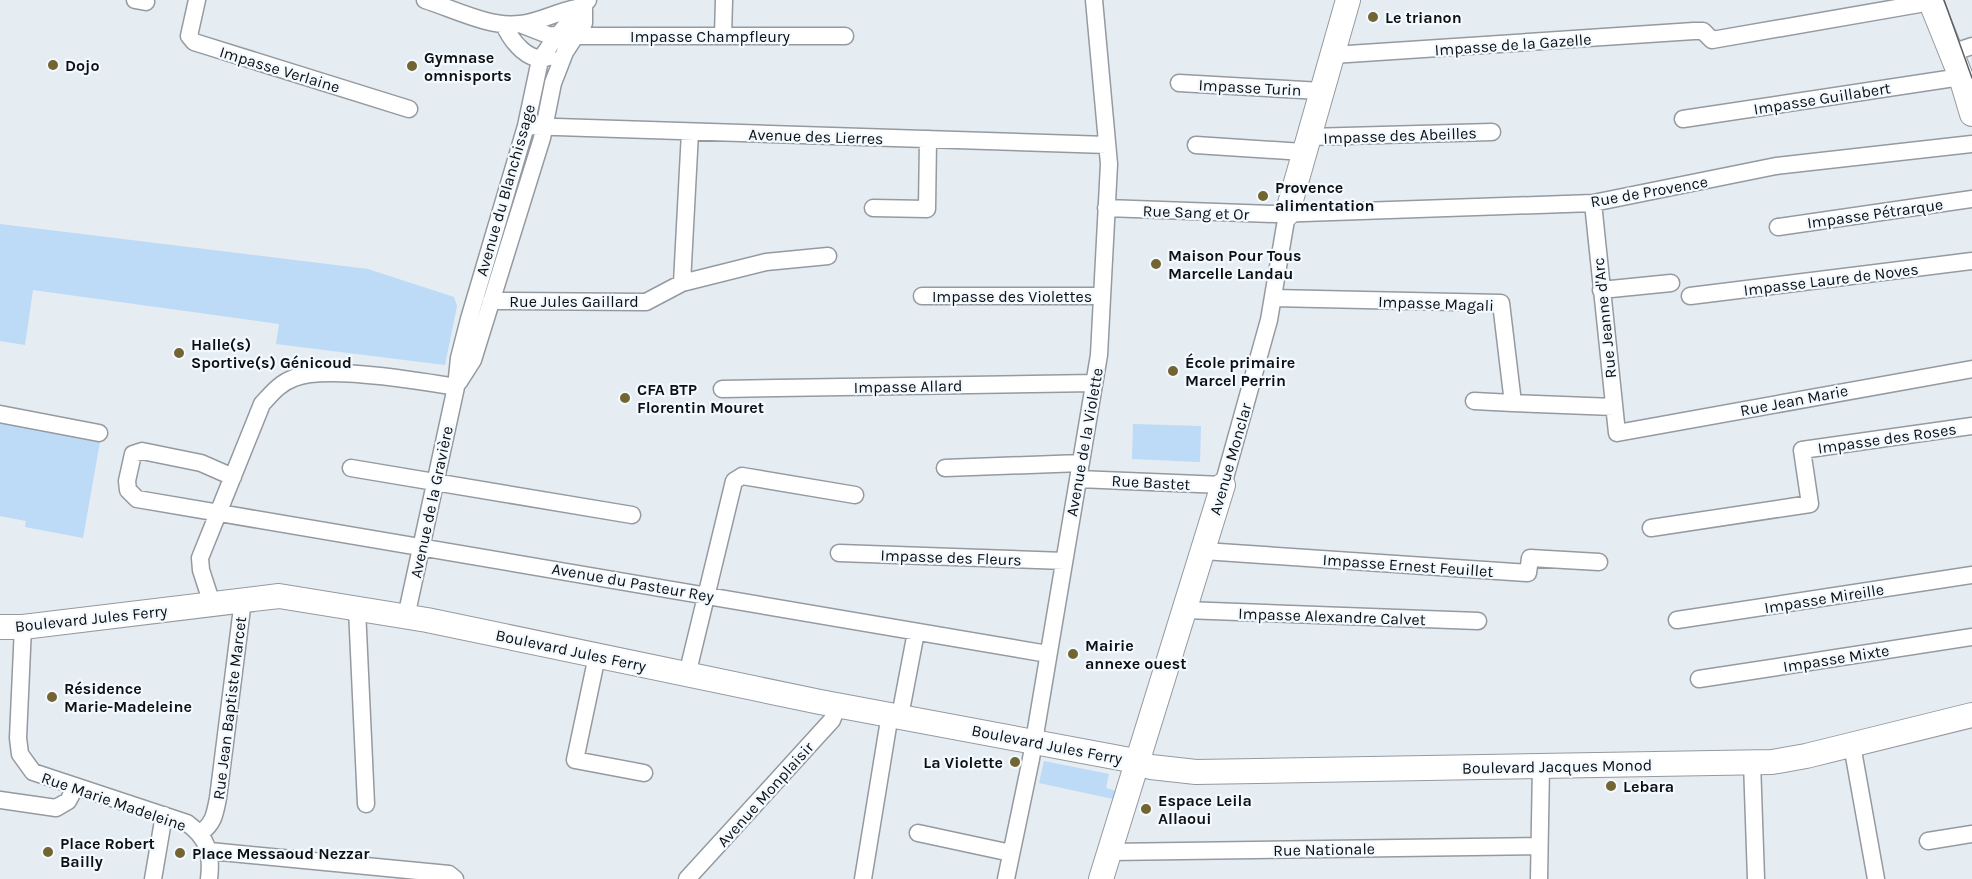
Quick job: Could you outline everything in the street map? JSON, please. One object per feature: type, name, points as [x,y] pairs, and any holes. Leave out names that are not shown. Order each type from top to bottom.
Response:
[{"type":"street","name":"Impasse Verlaine","points":[[197,0],[189,36],[194,42],[409,109]]},
{"type":"street","name":"Impasse Champfleury","points":[[425,0],[538,33],[845,36]]},
{"type":"street","points":[[723,36],[724,0]]},
{"type":"street","name":"Avenue de la Violette","points":[[1006,879],[1034,741],[1099,355],[1109,164],[1094,0]]},
{"type":"street","name":"Avenue Monclar","points":[[1101,879],[1223,485],[1273,298],[1287,213],[1348,0]]},
{"type":"street","points":[[1930,1],[1961,50],[1961,77],[1972,114]]},
{"type":"street","name":"Impasse de la Gazelle","points":[[1333,55],[1694,31],[1703,31],[1712,40],[1930,1]]},
{"type":"street","points":[[565,52],[540,60],[533,59],[510,38],[512,25],[586,4]]},
{"type":"street","name":"Avenue du Blanchissage","points":[[456,387],[459,358],[469,319],[526,126],[540,60],[584,23],[586,4]]},
{"type":"street","name":"Avenue du Blanchissage","points":[[456,387],[473,360],[543,127],[553,83],[565,52],[567,35]]},
{"type":"street","name":"Impasse Guillabert","points":[[1683,119],[1961,77]]},
{"type":"street","name":"Impasse Turin","points":[[1179,83],[1321,91]]},
{"type":"street","name":"Avenue des Lierres","points":[[526,126],[1107,145]]},
{"type":"street","points":[[682,284],[690,132]]},
{"type":"street","name":"Impasse des Abeilles","points":[[1196,145],[1306,144],[1492,132]]},
{"type":"street","points":[[873,208],[927,209],[928,140]]},
{"type":"street","name":"Rue de Provence","points":[[1287,213],[1593,203],[1776,166],[1972,144]]},
{"type":"street","name":"Impasse Pétrarque","points":[[1778,227],[1972,199]]},
{"type":"street","name":"Rue Jeanne d'Arc","points":[[1593,203],[1617,433]]},
{"type":"street","name":"Rue Sang et Or","points":[[1106,208],[1287,213]]},
{"type":"street","name":"Rue Jules Gaillard","points":[[491,301],[646,302],[682,284],[766,262],[828,256]]},
{"type":"street","name":"Impasse Laure de Noves","points":[[1690,296],[1972,261]]},
{"type":"street","points":[[1601,291],[1671,283]]},
{"type":"street","name":"Impasse des Violettes","points":[[922,296],[1102,296]]},
{"type":"street","name":"Impasse Magali","points":[[1273,298],[1501,303],[1513,403]]},
{"type":"street","name":"Rue Jean Marie","points":[[1617,433],[1972,369]]},
{"type":"street","points":[[212,604],[201,570],[200,558],[262,404],[276,387],[295,377],[317,374],[375,376],[456,387]]},
{"type":"street","name":"Impasse Allard","points":[[722,389],[1094,383]]},
{"type":"street","name":"Avenue de la Gravière","points":[[406,617],[456,387]]},
{"type":"street","points":[[1474,401],[1614,407]]},
{"type":"street","points":[[0,414],[99,433]]},
{"type":"street","name":"Impasse des Roses","points":[[1651,528],[1810,504],[1802,450],[1972,426]]},
{"type":"street","name":"Avenue du Pasteur Rey","points":[[233,477],[201,463],[142,451],[133,454],[127,481],[128,490],[137,499],[218,510],[1048,654]]},
{"type":"street","points":[[351,468],[632,515]]},
{"type":"street","name":"Rue Bastet","points":[[945,468],[1079,471],[1223,485]]},
{"type":"street","points":[[687,675],[734,481],[742,476],[855,495]]},
{"type":"street","name":"Impasse Ernest Feuillet","points":[[1204,551],[1528,573],[1530,558],[1599,562]]},
{"type":"street","name":"Impasse des Fleurs","points":[[839,553],[1064,561]]},
{"type":"street","name":"Impasse Mireille","points":[[1677,620],[1972,575]]},
{"type":"street","name":"Boulevard Jules Ferry","points":[[12,627],[279,596],[406,617],[687,675],[1034,741],[1137,763]]},
{"type":"street","name":"Rue Jean Baptiste Marcet","points":[[200,833],[208,827],[214,817],[243,600]]},
{"type":"street","points":[[357,609],[366,804]]},
{"type":"street","name":"Impasse Alexandre Calvet","points":[[1185,610],[1478,621]]},
{"type":"street","name":"Rue Marie Madeleine","points":[[12,627],[20,754],[33,772],[75,788],[187,823],[200,833]]},
{"type":"street","points":[[863,879],[895,715],[916,632]]},
{"type":"street","name":"Impasse Mixte","points":[[1699,679],[1972,637]]},
{"type":"street","points":[[597,656],[575,760],[644,773]]},
{"type":"street","name":"Avenue Monplaisir","points":[[687,879],[832,720],[838,705]]},
{"type":"street","name":"Boulevard Jacques Monod","points":[[1137,763],[1151,767],[1196,771],[1752,762],[1806,756],[1972,715]]},
{"type":"street","points":[[1852,745],[1876,879]]},
{"type":"street","points":[[1752,762],[1756,879]]},
{"type":"street","points":[[1539,879],[1541,766]]},
{"type":"street","points":[[0,800],[56,808],[68,801],[75,788]]},
{"type":"street","points":[[153,879],[164,815]]},
{"type":"street","points":[[200,833],[210,851],[208,879]]},
{"type":"street","points":[[918,833],[1011,853]]},
{"type":"street","points":[[1928,841],[1972,834]]},
{"type":"street","name":"Rue Nationale","points":[[1109,852],[1539,846]]},
{"type":"street","points":[[210,851],[448,874],[455,879]]},
{"type":"shaded area","points":[[0,224],[368,269],[454,297],[457,306],[445,365],[276,344],[279,324],[33,290],[25,345],[0,341]]},
{"type":"shaded area","points":[[0,419],[101,436],[83,538],[25,527],[26,521],[0,516]]},
{"type":"shaded area","points":[[1133,424],[1201,426],[1200,462],[1132,459]]},
{"type":"shaded area","points":[[1044,761],[1109,774],[1106,788],[1116,791],[1113,799],[1039,783]]},
{"type":"tram line","points":[[1944,0],[1972,78]]},
{"type":"place","name":"Le trianon","points":[[1373,17]]},
{"type":"place","name":"Dojo","points":[[53,65]]},
{"type":"place","name":"Gymnase omnisports","points":[[412,66]]},
{"type":"place","name":"Provence alimentation","points":[[1263,196]]},
{"type":"place","name":"Maison Pour Tous Marcelle Landau","points":[[1156,264]]},
{"type":"place","name":"Halle(s) Sportive(s) Génicoud","points":[[179,353]]},
{"type":"place","name":"École primaire Marcel Perrin","points":[[1173,371]]},
{"type":"place","name":"CFA BTP Florentin Mouret","points":[[625,398]]},
{"type":"place","name":"Mairie annexe ouest","points":[[1073,654]]},
{"type":"place","name":"Résidence Marie-Madeleine","points":[[52,697]]},
{"type":"place","name":"La Violette","points":[[1015,762]]},
{"type":"place","name":"Lebara","points":[[1611,786]]},
{"type":"place","name":"Espace Leila Allaoui","points":[[1146,809]]},
{"type":"place","name":"Place Robert Bailly","points":[[48,852]]},
{"type":"place","name":"Place Messaoud Nezzar","points":[[180,853]]}]
